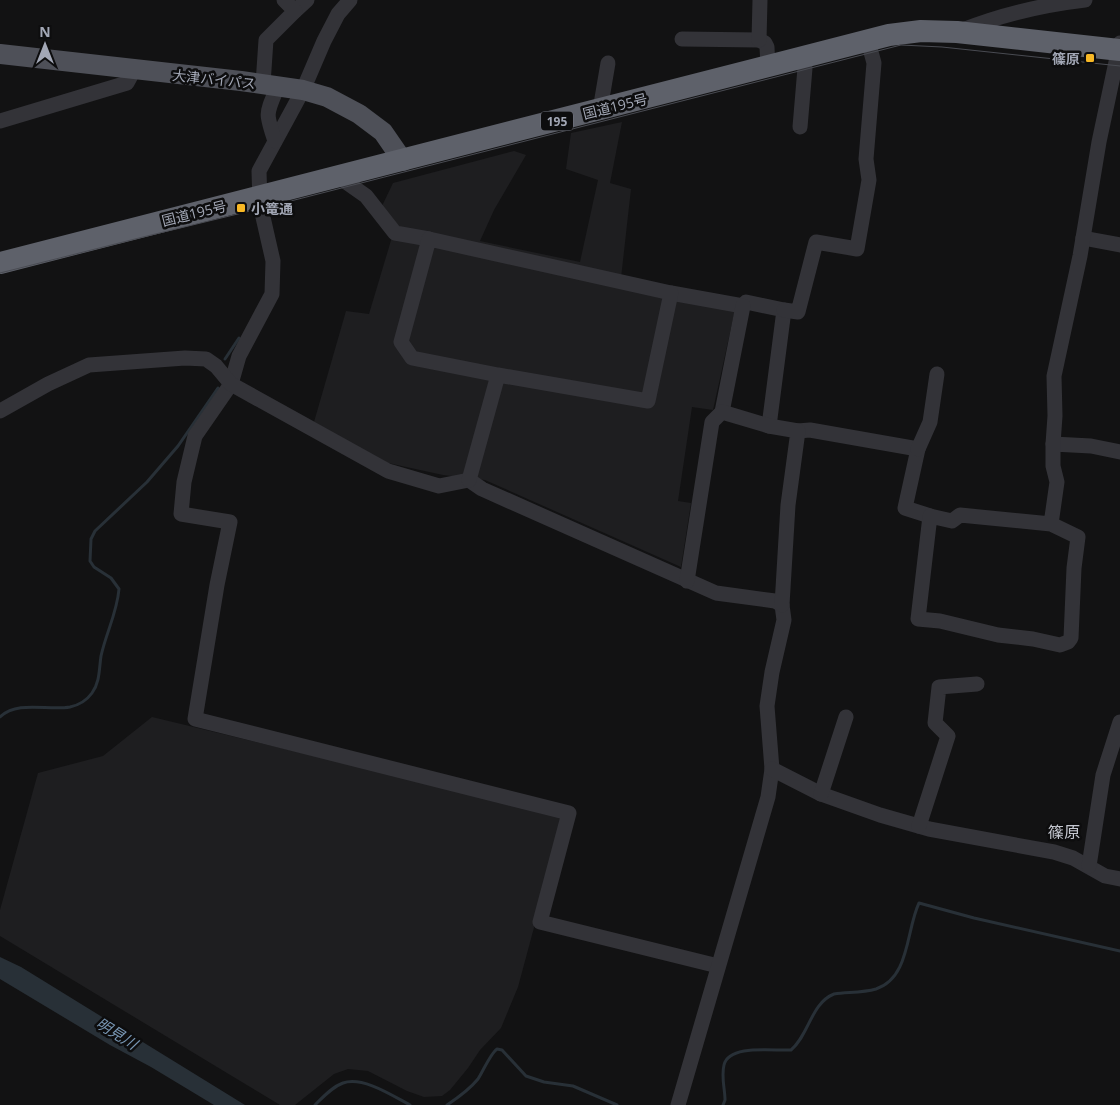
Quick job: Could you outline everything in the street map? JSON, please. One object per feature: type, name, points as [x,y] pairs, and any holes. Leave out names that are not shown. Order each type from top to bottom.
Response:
[{"type":"highway","name":"国道195号","points":[[0,263],[889,35],[921,31],[957,32],[1120,47]]},
{"type":"main road","name":"大津バイパス","points":[[0,54],[303,90],[327,97],[359,114],[383,132],[403,160]]},
{"type":"street","points":[[284,0],[295,10]]},
{"type":"street","points":[[275,141],[267,112],[271,85],[266,40],[307,0]]},
{"type":"street","points":[[350,0],[338,14],[303,90],[259,171],[259,197],[273,262],[272,294],[240,356],[231,384],[196,436],[184,482],[182,514],[230,522],[217,585],[195,719],[569,813],[540,922],[718,966]]},
{"type":"street","points":[[759,40],[760,0]]},
{"type":"street","points":[[957,32],[1033,5],[1084,0]]},
{"type":"street","points":[[682,40],[759,40],[765,43],[767,47],[768,67]]},
{"type":"street","points":[[687,581],[712,422],[722,412],[743,306],[746,302],[798,312],[816,242],[857,249],[869,180],[866,158],[874,63],[868,40]]},
{"type":"street","points":[[1051,524],[1057,482],[1053,444],[1055,416],[1054,376],[1083,238],[1099,142],[1120,47]]},
{"type":"street","points":[[800,127],[805,64],[803,58]]},
{"type":"street","points":[[600,110],[608,63]]},
{"type":"street","points":[[0,121],[127,83],[134,70]]},
{"type":"street","points":[[339,176],[366,196],[395,232],[671,293],[743,306]]},
{"type":"street","points":[[1083,238],[1120,245]]},
{"type":"street","points":[[429,239],[401,342],[412,358],[648,401],[671,293]]},
{"type":"street","points":[[769,426],[784,310]]},
{"type":"street","points":[[0,411],[48,384],[89,366],[185,358],[206,359],[216,366],[231,384],[388,471],[439,486],[469,480],[482,489],[716,593],[775,602],[782,605]]},
{"type":"street","points":[[930,516],[918,619],[940,621],[998,635],[1033,639],[1060,645],[1068,642],[1071,638],[1074,568],[1078,537],[1051,524],[960,515],[952,521],[905,508],[918,449],[930,422],[937,374]]},
{"type":"street","points":[[469,480],[498,375]]},
{"type":"street","points":[[722,412],[769,426],[798,431],[810,430],[918,449]]},
{"type":"street","points":[[678,1105],[768,797],[772,769],[767,706],[772,672],[784,620],[782,605],[788,505],[798,431]]},
{"type":"street","points":[[1053,444],[1091,446],[1120,452]]},
{"type":"street","points":[[919,826],[948,736],[935,723],[939,687],[977,684]]},
{"type":"street","points":[[821,794],[846,717]]},
{"type":"street","points":[[1089,866],[1103,775],[1120,722]]},
{"type":"street","points":[[772,769],[821,794],[880,815],[919,826],[1054,852],[1073,858],[1105,876],[1120,879]]},
{"type":"shaded area","points":[[622,122],[610,183],[631,189],[620,287],[735,310],[713,410],[692,407],[678,501],[691,503],[681,567],[485,480],[443,475],[388,463],[314,422],[346,311],[369,314],[395,227],[382,206],[393,183],[514,151],[526,155],[494,210],[480,241],[580,262],[598,180],[566,169],[571,133]]},
{"type":"shaded area","points":[[152,717],[564,816],[518,987],[501,1028],[480,1050],[450,1090],[442,1096],[424,1097],[407,1091],[368,1071],[348,1069],[334,1074],[295,1105],[280,1105],[0,936],[0,910],[38,773],[103,756]]},
{"type":"water","name":"明見川","points":[[0,957],[21,967],[245,1105],[214,1105],[0,979]]},
{"type":"waterway","points":[[225,359],[239,338]]},
{"type":"waterway","points":[[0,717],[7,712],[24,707],[61,708],[77,705],[88,698],[95,689],[101,656],[116,606],[119,589],[111,578],[94,567],[90,561],[91,539],[95,531],[147,482],[178,446],[218,388]]},
{"type":"waterway","points":[[723,1105],[725,1100],[723,1069],[728,1058],[743,1051],[791,1050],[797,1044],[820,1004],[826,998],[834,994],[876,989],[887,983],[895,975],[901,964],[919,903],[974,918],[1120,951]]},
{"type":"waterway","points":[[447,1105],[475,1083],[497,1049],[502,1050],[526,1076],[544,1082],[573,1086],[617,1105]]},
{"type":"waterway","points":[[315,1105],[335,1087],[351,1082],[360,1082],[378,1088],[410,1105]]},
{"type":"tram line","points":[[0,273],[279,204],[901,45],[942,47],[1120,66]]},
{"type":"place","name":"篠原","points":[[1090,58]]},
{"type":"place","name":"小篭通","points":[[241,208]]},
{"type":"district","name":"篠原","points":[[1064,832]]}]
